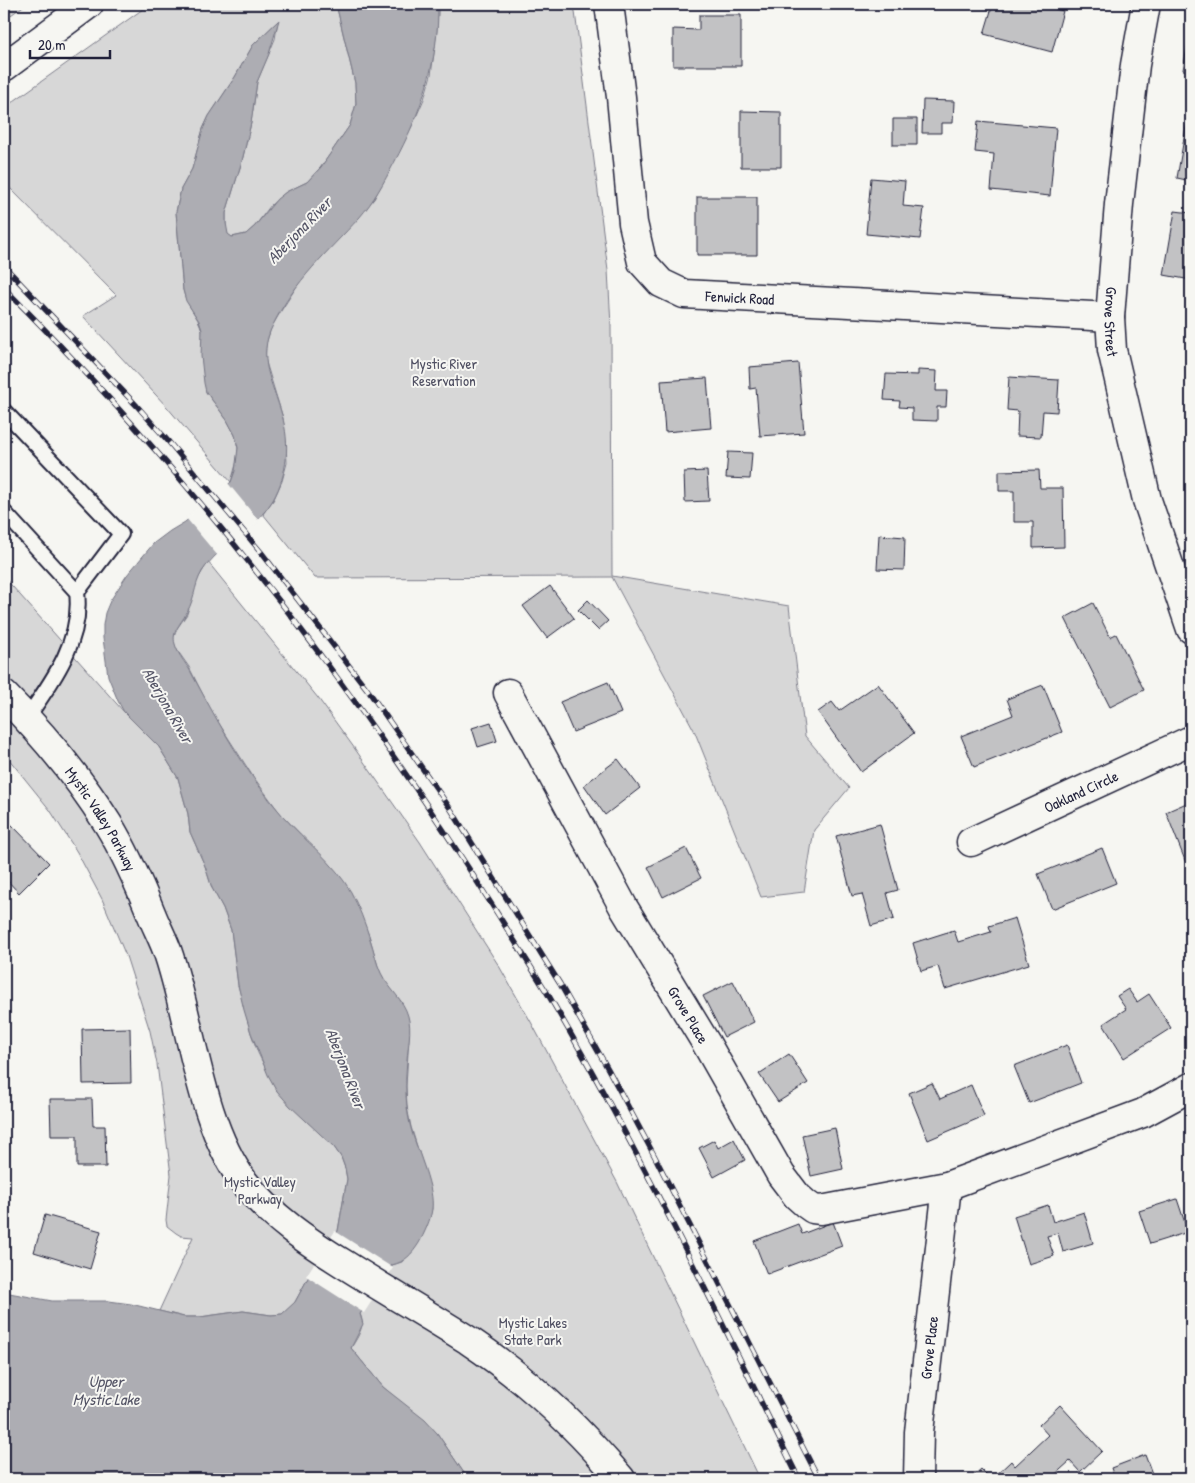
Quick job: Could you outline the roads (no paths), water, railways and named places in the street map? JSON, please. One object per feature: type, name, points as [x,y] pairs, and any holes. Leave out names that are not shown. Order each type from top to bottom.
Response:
[{"type":"street","points":[[4,67],[89,4]]},
{"type":"street","name":"Fenwick Road","points":[[609,4],[621,98],[633,223],[642,262],[661,283],[684,294],[1110,317]]},
{"type":"street","name":"Grove Street","points":[[1146,4],[1135,65],[1121,184],[1110,317],[1112,350],[1147,500],[1191,630]]},
{"type":"street","name":"Grove Place","points":[[508,693],[624,908],[706,1043],[781,1175],[797,1196],[813,1209],[821,1210],[947,1186],[1143,1113],[1191,1087]]},
{"type":"street","name":"Mystic Valley Parkway","points":[[4,695],[71,771],[109,826],[142,889],[168,954],[181,997],[201,1080],[213,1118],[236,1168],[250,1189],[272,1213],[322,1250],[467,1340],[513,1374],[574,1427],[621,1479]]},
{"type":"street","name":"Oakland Circle","points":[[970,842],[1191,740]]},
{"type":"street","name":"Grove Place","points":[[918,1479],[919,1432],[947,1186]]},
{"type":"lane","points":[[4,411],[122,534],[77,592]]},
{"type":"lane","points":[[4,512],[77,592],[78,610],[65,656],[52,680],[26,719]]},
{"type":"water","points":[[336,4],[438,4],[438,25],[432,66],[420,106],[404,144],[378,191],[359,218],[301,281],[273,325],[268,337],[266,360],[285,426],[287,448],[282,479],[273,500],[266,510],[214,557],[202,571],[190,606],[174,635],[174,639],[178,653],[245,766],[283,816],[336,871],[351,892],[364,921],[381,973],[406,1010],[410,1027],[406,1078],[407,1105],[412,1132],[431,1191],[431,1213],[419,1243],[404,1260],[392,1265],[360,1314],[363,1324],[351,1348],[383,1387],[425,1420],[437,1433],[468,1479],[4,1479],[4,1292],[52,1301],[109,1301],[131,1304],[184,1317],[200,1317],[243,1311],[271,1315],[282,1314],[295,1302],[338,1231],[347,1179],[341,1157],[334,1147],[290,1106],[277,1091],[268,1075],[244,1010],[238,985],[231,930],[190,832],[188,814],[178,778],[159,747],[124,712],[118,701],[108,676],[103,638],[105,613],[110,601],[127,575],[154,543],[185,522],[231,482],[235,471],[238,448],[235,435],[227,420],[206,392],[201,356],[202,330],[199,321],[186,301],[183,290],[176,212],[181,189],[192,169],[203,129],[253,45],[279,20],[269,54],[257,82],[251,123],[226,213],[228,234],[232,237],[246,234],[277,199],[286,192],[307,182],[321,167],[350,125],[356,104],[355,83]]},
{"type":"railway","points":[[4,266],[137,406],[261,552],[367,689],[452,811],[560,984],[608,1069],[654,1155],[819,1479]]},
{"type":"railway","points":[[4,288],[73,359],[203,506],[325,661],[383,741],[438,822],[546,991],[613,1111],[708,1294],[799,1479]]},
{"type":"water label","name":"Aberjona River","points":[[299,230]]},
{"type":"water label","name":"Aberjona River","points":[[168,705]]},
{"type":"water label","name":"Aberjona River","points":[[346,1068]]},
{"type":"water label","name":"Upper Mystic Lake","points":[[106,1390]]},
{"type":"park label","name":"Mystic River Reservation","points":[[444,372]]},
{"type":"park label","name":"Mystic Lakes State Park","points":[[533,1330]]}]
